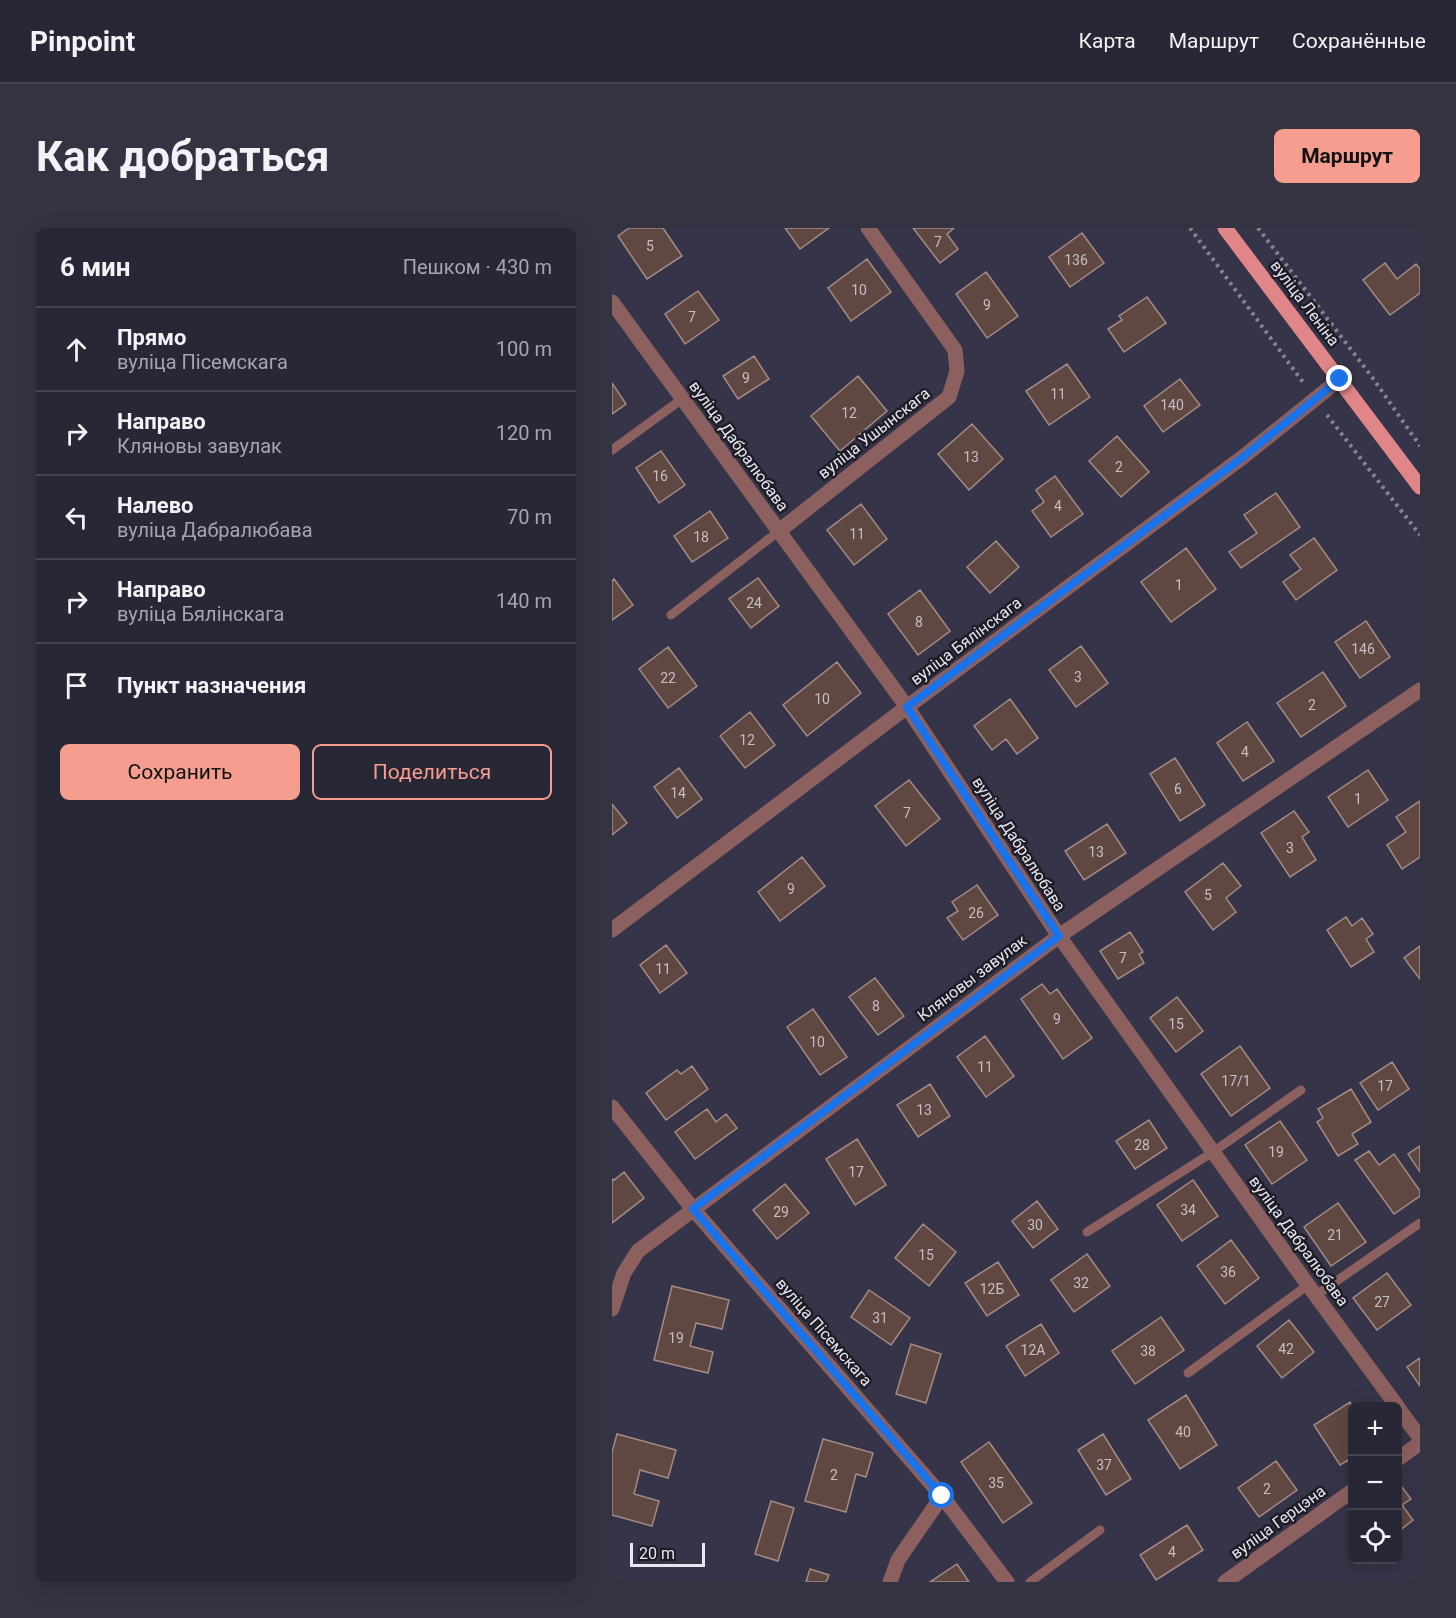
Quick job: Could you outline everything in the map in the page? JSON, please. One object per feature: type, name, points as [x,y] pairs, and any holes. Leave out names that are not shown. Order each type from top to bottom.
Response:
[{"type":"main road","name":"вуліца Леніна","points":[[1225,228],[1420,487]]},
{"type":"street","name":"вуліца Ушынскага","points":[[779,531],[949,397],[957,371],[955,350],[868,228]]},
{"type":"street","name":"вуліца Дабралюбава","points":[[612,302],[907,707],[1059,936],[1393,1402]]},
{"type":"street","name":"вуліца Бялінскага","points":[[612,930],[1243,457],[1340,379]]},
{"type":"street","name":"Кляновы завулак","points":[[612,1309],[624,1273],[638,1251],[1059,936],[1420,690]]},
{"type":"street","name":"вуліца Пісемскага","points":[[612,1107],[693,1209],[942,1496],[1007,1582]]},
{"type":"street","name":"вуліца Дабралюбава","points":[[1402,1414],[1420,1440]]},
{"type":"street","points":[[1401,1456],[1420,1440]]},
{"type":"street","name":"вуліца Герцэна","points":[[1225,1582],[1348,1495]]},
{"type":"street","points":[[890,1582],[898,1560],[942,1496]]},
{"type":"lane","points":[[612,450],[682,399]]},
{"type":"lane","points":[[671,615],[779,531]]},
{"type":"lane","points":[[1087,1232],[1213,1152],[1301,1090]]},
{"type":"lane","points":[[1188,1373],[1311,1290],[1420,1223]]},
{"type":"lane","points":[[1029,1582],[1100,1530]]},
{"type":"path","points":[[1258,228],[1372,377],[1420,446]]},
{"type":"building","points":[[629,228],[663,228],[682,256],[647,279],[618,236]]},
{"type":"building","points":[[785,228],[829,228],[800,249]]},
{"type":"building","points":[[913,228],[954,228],[947,234],[958,249],[940,263]]},
{"type":"building","points":[[1082,233],[1104,263],[1070,287],[1049,257]]},
{"type":"building","points":[[867,259],[891,292],[851,321],[828,288]]},
{"type":"building","points":[[1385,263],[1397,279],[1416,264],[1420,269],[1420,293],[1390,315],[1363,280]]},
{"type":"building","points":[[986,272],[1018,316],[987,338],[956,294]]},
{"type":"building","points":[[698,291],[719,320],[685,344],[665,314]]},
{"type":"building","points":[[1147,297],[1166,323],[1124,352],[1108,329],[1122,320],[1119,316]]},
{"type":"building","points":[[754,356],[769,379],[738,399],[723,376]]},
{"type":"building","points":[[1067,364],[1090,397],[1049,425],[1026,391]]},
{"type":"building","points":[[858,376],[887,411],[840,451],[811,416]]},
{"type":"building","points":[[1180,379],[1200,405],[1163,432],[1144,406]]},
{"type":"building","points":[[612,383],[626,404],[612,414]]},
{"type":"building","points":[[972,424],[1003,459],[969,490],[938,454]]},
{"type":"building","points":[[1117,436],[1149,472],[1121,497],[1089,461]]},
{"type":"building","points":[[661,451],[685,485],[659,503],[636,468]]},
{"type":"building","points":[[1055,476],[1083,514],[1051,537],[1032,511],[1044,502],[1036,490]]},
{"type":"building","points":[[1276,493],[1300,527],[1241,568],[1229,552],[1257,533],[1244,515]]},
{"type":"building","points":[[861,504],[887,539],[854,565],[827,530]]},
{"type":"building","points":[[710,511],[728,538],[692,562],[674,536]]},
{"type":"building","points":[[1314,538],[1337,570],[1296,600],[1283,582],[1301,569],[1290,555]]},
{"type":"building","points":[[996,541],[1019,567],[990,593],[967,567]]},
{"type":"building","points":[[1186,548],[1216,589],[1171,622],[1141,582]]},
{"type":"building","points":[[758,578],[779,606],[751,628],[729,599]]},
{"type":"building","points":[[614,579],[633,605],[612,620],[612,581]]},
{"type":"building","points":[[920,590],[950,631],[918,655],[888,614]]},
{"type":"building","points":[[1366,621],[1390,657],[1360,678],[1335,642]]},
{"type":"building","points":[[1081,646],[1108,683],[1076,707],[1049,670]]},
{"type":"building","points":[[668,647],[697,686],[668,708],[639,669]]},
{"type":"building","points":[[837,662],[861,693],[807,736],[783,705]]},
{"type":"building","points":[[1323,672],[1346,706],[1301,737],[1277,703]]},
{"type":"building","points":[[1010,699],[1038,738],[1017,754],[1006,739],[992,750],[974,726]]},
{"type":"building","points":[[750,712],[775,745],[745,768],[720,736]]},
{"type":"building","points":[[1247,722],[1274,761],[1243,781],[1217,743]]},
{"type":"building","points":[[1175,758],[1205,805],[1180,821],[1150,774]]},
{"type":"building","points":[[679,768],[702,799],[677,818],[654,787]]},
{"type":"building","points":[[1368,770],[1388,800],[1348,827],[1328,797]]},
{"type":"building","points":[[909,780],[940,819],[906,846],[875,806]]},
{"type":"building","points":[[1420,801],[1420,857],[1402,869],[1387,845],[1406,832],[1396,817]]},
{"type":"building","points":[[612,804],[627,823],[612,835]]},
{"type":"building","points":[[1294,811],[1309,832],[1302,837],[1316,860],[1290,877],[1261,833]]},
{"type":"building","points":[[1107,824],[1126,853],[1084,880],[1065,851]]},
{"type":"building","points":[[802,857],[825,886],[780,921],[758,892]]},
{"type":"building","points":[[1223,863],[1241,886],[1226,898],[1236,912],[1213,930],[1185,892]]},
{"type":"building","points":[[977,885],[998,915],[963,940],[947,918],[958,911],[952,902]]},
{"type":"building","points":[[1346,917],[1352,926],[1362,918],[1373,934],[1366,939],[1374,952],[1351,967],[1327,930]]},
{"type":"building","points":[[1130,932],[1143,952],[1139,954],[1144,963],[1118,979],[1100,951]]},
{"type":"building","points":[[666,945],[687,973],[660,993],[640,965]]},
{"type":"building","points":[[1420,946],[1420,979],[1404,958]]},
{"type":"building","points":[[875,978],[904,1016],[878,1035],[849,997]]},
{"type":"building","points":[[1042,984],[1050,994],[1057,989],[1092,1038],[1063,1059],[1021,999]]},
{"type":"building","points":[[1177,997],[1203,1031],[1176,1052],[1150,1018]]},
{"type":"building","points":[[813,1009],[847,1057],[820,1075],[787,1027]]},
{"type":"building","points":[[985,1036],[1014,1076],[986,1097],[957,1057]]},
{"type":"building","points":[[1240,1046],[1270,1088],[1231,1116],[1201,1074]]},
{"type":"building","points":[[1392,1062],[1409,1089],[1378,1110],[1360,1083]]},
{"type":"building","points":[[692,1066],[708,1089],[666,1120],[646,1093],[677,1070],[681,1074]]},
{"type":"building","points":[[930,1084],[950,1116],[918,1137],[897,1105]]},
{"type":"building","points":[[1351,1089],[1371,1122],[1352,1134],[1358,1144],[1338,1156],[1317,1122],[1323,1118],[1318,1109]]},
{"type":"building","points":[[707,1109],[716,1122],[726,1114],[737,1128],[695,1159],[675,1132]]},
{"type":"building","points":[[1149,1120],[1167,1148],[1135,1169],[1116,1141]]},
{"type":"building","points":[[1280,1121],[1307,1160],[1272,1184],[1245,1145]]},
{"type":"building","points":[[857,1139],[886,1185],[855,1205],[826,1159]]},
{"type":"building","points":[[1420,1146],[1420,1172],[1408,1154]]},
{"type":"building","points":[[1369,1151],[1379,1165],[1394,1154],[1420,1191],[1420,1196],[1394,1214],[1355,1160]]},
{"type":"building","points":[[624,1172],[644,1198],[612,1223],[612,1179],[614,1180]]},
{"type":"building","points":[[1193,1180],[1218,1216],[1182,1241],[1157,1205]]},
{"type":"building","points":[[785,1184],[809,1213],[777,1239],[753,1210]]},
{"type":"building","points":[[1037,1201],[1058,1229],[1033,1248],[1012,1221]]},
{"type":"building","points":[[1338,1203],[1366,1242],[1331,1266],[1304,1227]]},
{"type":"building","points":[[923,1224],[956,1252],[929,1286],[895,1258]]},
{"type":"building","points":[[1231,1240],[1259,1278],[1225,1304],[1197,1266]]},
{"type":"building","points":[[1087,1254],[1110,1286],[1074,1312],[1051,1280]]},
{"type":"building","points":[[998,1262],[1019,1295],[987,1316],[965,1283]]},
{"type":"building","points":[[1387,1273],[1411,1305],[1377,1330],[1353,1298]]},
{"type":"building","points":[[672,1286],[729,1300],[722,1329],[696,1323],[690,1346],[713,1352],[708,1373],[654,1360]]},
{"type":"building","points":[[869,1290],[910,1318],[891,1345],[851,1317]]},
{"type":"building","points":[[1161,1317],[1184,1350],[1135,1384],[1112,1351]]},
{"type":"building","points":[[1289,1320],[1314,1352],[1282,1378],[1257,1346]]},
{"type":"building","points":[[1041,1324],[1059,1353],[1025,1376],[1006,1346]]},
{"type":"building","points":[[911,1344],[941,1354],[926,1403],[896,1394]]},
{"type":"building","points":[[1420,1358],[1420,1386],[1407,1367]]},
{"type":"building","points":[[1186,1395],[1217,1445],[1180,1469],[1148,1420]]},
{"type":"building","points":[[1348,1403],[1348,1460],[1340,1465],[1314,1425]]},
{"type":"building","points":[[617,1434],[676,1450],[668,1478],[640,1470],[634,1494],[659,1501],[652,1526],[612,1515],[612,1452]]},
{"type":"building","points":[[1103,1434],[1131,1479],[1106,1495],[1078,1450]]},
{"type":"building","points":[[823,1439],[873,1453],[866,1477],[856,1474],[846,1512],[805,1501]]},
{"type":"building","points":[[989,1442],[1032,1503],[1003,1523],[961,1462]]},
{"type":"building","points":[[1276,1461],[1297,1490],[1259,1517],[1238,1488]]},
{"type":"building","points":[[1402,1487],[1411,1499],[1402,1505]]},
{"type":"building","points":[[771,1501],[794,1508],[778,1561],[755,1554]]},
{"type":"building","points":[[1402,1505],[1413,1520],[1402,1529]]},
{"type":"building","points":[[1187,1525],[1203,1550],[1156,1580],[1140,1555]]},
{"type":"building","points":[[957,1564],[969,1582],[930,1582]]},
{"type":"building","points":[[810,1569],[829,1575],[826,1582],[806,1582]]},
{"type":"route","points":[[942,1496],[693,1209],[1059,936],[907,707],[1243,457],[1340,379]]}]
